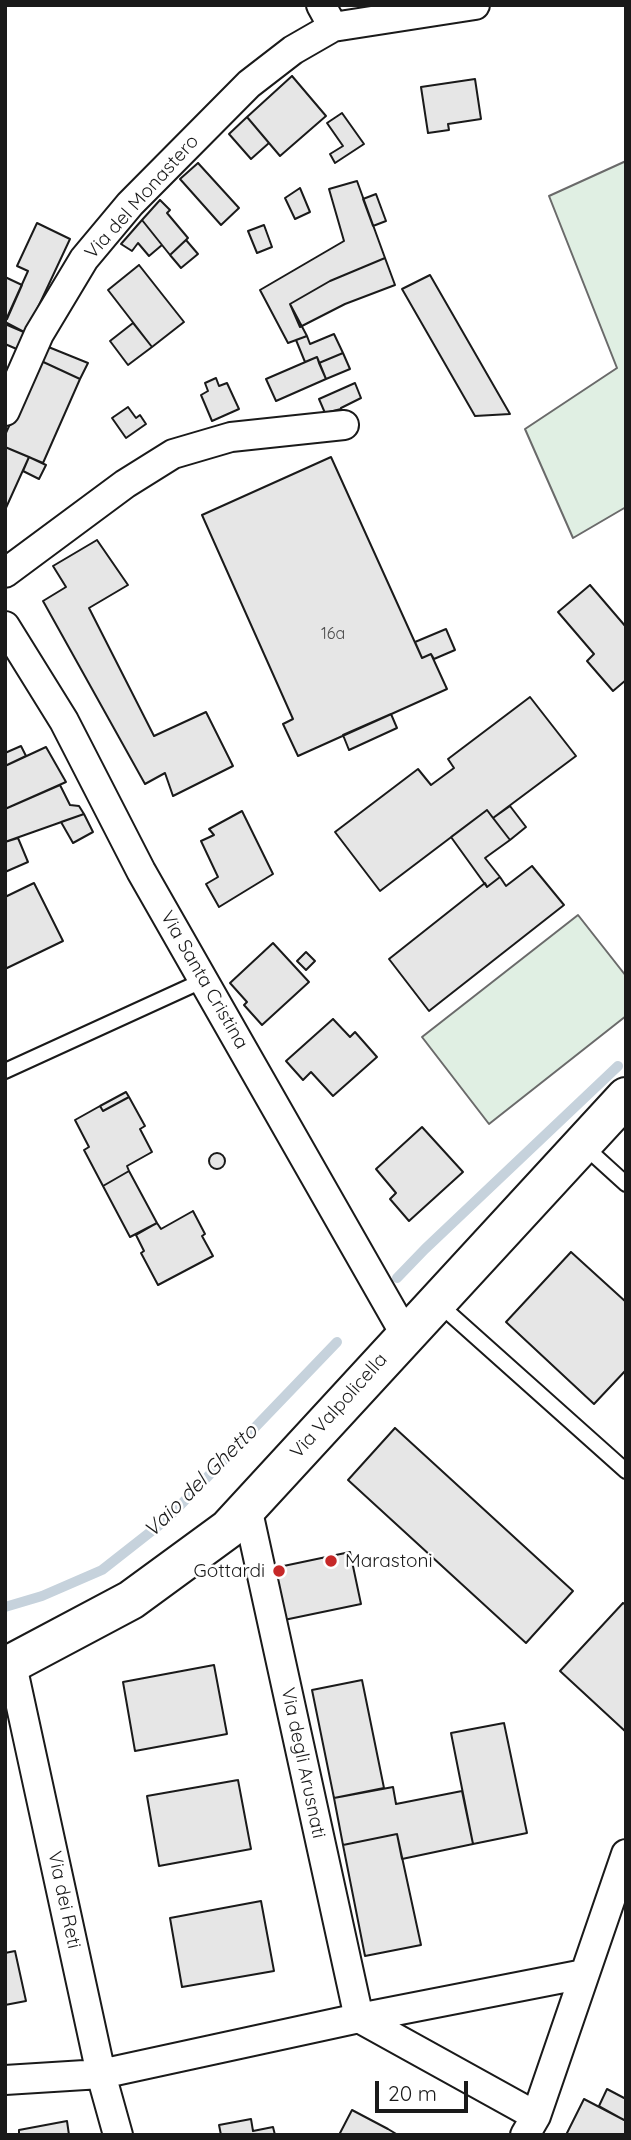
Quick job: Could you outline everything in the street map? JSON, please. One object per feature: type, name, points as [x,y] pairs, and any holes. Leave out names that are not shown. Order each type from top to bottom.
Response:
[{"type":"main road","name":"Via Valpolicella","points":[[9,1666],[131,1600],[228,1529],[404,1334],[626,1097]]},
{"type":"street","name":"Via del Monastero","points":[[5,411],[39,334],[84,259],[130,204],[249,84],[293,50],[327,16],[475,5]]},
{"type":"street","points":[[5,573],[125,484],[173,454],[231,437],[344,425]]},
{"type":"street","name":"Via Santa Cristina","points":[[5,626],[64,721],[141,871],[404,1334]]},
{"type":"street","name":"Via degli Arusnati","points":[[247,1507],[359,2018]]},
{"type":"street","name":"Via dei Reti","points":[[9,1666],[101,2074],[118,2135]]},
{"type":"street","points":[[359,2018],[531,2125],[626,1854]]},
{"type":"street","points":[[5,2080],[101,2074],[359,2018],[584,1974]]},
{"type":"lane","points":[[5,1071],[204,980]]},
{"type":"lane","points":[[582,1144],[626,1184]]},
{"type":"lane","points":[[436,1302],[626,1471]]},
{"type":"green space","points":[[626,161],[626,507],[573,538],[525,429],[617,368],[549,196]]},
{"type":"green space","points":[[578,915],[626,976],[626,1016],[489,1124],[422,1037]]},
{"type":"building","points":[[292,76],[326,116],[280,156],[247,117]]},
{"type":"building","points":[[475,79],[481,119],[448,124],[449,130],[428,133],[421,87]]},
{"type":"building","points":[[342,113],[364,144],[335,163],[330,154],[343,146],[327,123]]},
{"type":"building","points":[[247,117],[269,143],[251,159],[229,134]]},
{"type":"building","points":[[198,163],[239,208],[221,225],[180,179]]},
{"type":"building","points":[[357,181],[385,258],[330,281],[290,304],[307,336],[288,343],[260,290],[344,241],[329,189]]},
{"type":"building","points":[[300,188],[310,212],[295,219],[285,198]]},
{"type":"building","points":[[376,194],[386,221],[373,226],[363,199]]},
{"type":"building","points":[[160,200],[170,210],[167,213],[188,238],[170,255],[142,220]]},
{"type":"building","points":[[142,220],[162,245],[149,256],[138,243],[132,251],[121,244]]},
{"type":"building","points":[[37,223],[70,239],[26,333],[5,322],[28,271],[17,266]]},
{"type":"building","points":[[264,225],[272,247],[257,253],[248,231]]},
{"type":"building","points":[[186,240],[198,254],[181,268],[170,255]]},
{"type":"building","points":[[385,258],[395,285],[345,304],[300,327],[290,304],[330,281]]},
{"type":"building","points":[[139,265],[184,322],[152,347],[108,290]]},
{"type":"building","points":[[430,275],[510,414],[475,416],[402,289]]},
{"type":"building","points":[[5,277],[22,285],[7,319],[5,318]]},
{"type":"building","points":[[133,323],[152,347],[128,365],[110,341]]},
{"type":"building","points":[[5,324],[26,333],[19,350],[5,344]]},
{"type":"building","points":[[334,334],[343,353],[319,363],[317,357],[305,362],[296,340],[307,336],[310,344]]},
{"type":"building","points":[[46,346],[88,363],[80,379],[39,360]]},
{"type":"building","points":[[343,353],[350,369],[326,379],[319,363]]},
{"type":"building","points":[[317,357],[326,379],[276,401],[266,379]]},
{"type":"building","points":[[39,360],[80,379],[43,463],[5,447],[5,435]]},
{"type":"building","points":[[216,378],[219,386],[227,383],[239,409],[212,421],[201,395],[208,391],[205,383]]},
{"type":"building","points":[[355,383],[361,398],[341,409],[325,413],[319,399]]},
{"type":"building","points":[[128,407],[136,418],[140,415],[146,424],[126,438],[112,418]]},
{"type":"building","points":[[5,447],[29,457],[5,510]]},
{"type":"building","points":[[29,457],[46,465],[39,479],[23,471]]},
{"type":"building","points":[[331,457],[422,658],[431,654],[447,689],[298,756],[283,724],[293,719],[202,515]]},
{"type":"building","points":[[97,540],[128,585],[89,608],[154,736],[206,712],[233,766],[173,796],[165,773],[145,784],[43,601],[66,587],[53,566]]},
{"type":"building","points":[[590,585],[626,627],[626,680],[613,691],[587,661],[594,654],[558,612]]},
{"type":"building","points":[[446,629],[455,650],[434,659],[431,654],[422,658],[415,642]]},
{"type":"building","points":[[530,697],[576,756],[493,818],[487,810],[380,891],[335,832],[418,769],[431,785],[454,768],[448,759]]},
{"type":"building","points":[[391,714],[397,728],[349,750],[343,735]]},
{"type":"building","points":[[21,746],[26,756],[5,766],[5,753]]},
{"type":"building","points":[[46,747],[66,782],[5,809],[5,766]]},
{"type":"building","points":[[60,785],[70,805],[79,806],[84,814],[5,842],[5,809]]},
{"type":"building","points":[[510,806],[526,827],[510,840],[493,818]]},
{"type":"building","points":[[487,810],[510,840],[485,858],[500,877],[487,887],[451,837]]},
{"type":"building","points":[[242,811],[273,874],[219,907],[206,884],[218,877],[201,841],[214,835],[209,829]]},
{"type":"building","points":[[84,814],[93,832],[73,843],[61,822]]},
{"type":"building","points":[[18,838],[28,862],[5,872],[5,842]]},
{"type":"building","points":[[532,866],[564,905],[429,1011],[389,959],[485,883],[487,887],[500,877],[506,886]]},
{"type":"building","points":[[34,883],[63,941],[5,969],[5,897]]},
{"type":"building","points":[[273,943],[309,982],[262,1025],[244,1005],[247,1002],[230,983]]},
{"type":"building","points":[[306,952],[315,961],[306,970],[297,961]]},
{"type":"building","points":[[333,1019],[350,1037],[355,1032],[377,1057],[333,1096],[311,1072],[303,1080],[286,1061]]},
{"type":"building","points":[[126,1092],[129,1097],[103,1111],[100,1106]]},
{"type":"building","points":[[129,1097],[145,1126],[140,1129],[152,1152],[127,1166],[129,1171],[103,1186],[84,1150],[89,1147],[75,1120],[100,1106],[103,1111]]},
{"type":"building","points":[[422,1127],[463,1172],[409,1221],[390,1199],[396,1193],[376,1169]]},
{"type":"building","points":[[217,1153],[225,1161],[217,1169],[209,1161]]},
{"type":"building","points":[[129,1171],[157,1223],[130,1237],[103,1186]]},
{"type":"building","points":[[193,1211],[213,1256],[158,1285],[141,1253],[144,1251],[136,1235],[157,1223],[161,1229]]},
{"type":"building","points":[[571,1252],[626,1302],[626,1370],[594,1404],[506,1322]]},
{"type":"building","points":[[395,1428],[573,1591],[526,1643],[348,1480]]},
{"type":"building","points":[[350,1552],[361,1604],[284,1620],[274,1568]]},
{"type":"building","points":[[623,1603],[626,1605],[626,1732],[560,1671]]},
{"type":"building","points":[[214,1665],[227,1734],[135,1751],[123,1682]]},
{"type":"building","points":[[362,1680],[384,1788],[334,1798],[312,1690]]},
{"type":"building","points":[[504,1723],[527,1833],[473,1844],[451,1733]]},
{"type":"building","points":[[238,1780],[251,1849],[159,1866],[147,1796]]},
{"type":"building","points":[[393,1787],[396,1804],[462,1791],[473,1844],[402,1859],[397,1834],[343,1845],[334,1798]]},
{"type":"building","points":[[397,1834],[421,1945],[365,1956],[343,1845]]},
{"type":"building","points":[[261,1901],[274,1971],[182,1987],[170,1918]]},
{"type":"building","points":[[15,1951],[26,2001],[5,2005],[5,1953]]},
{"type":"building","points":[[607,2089],[626,2099],[626,2121],[599,2106]]},
{"type":"building","points":[[584,2099],[626,2121],[626,2135],[566,2135]]},
{"type":"building","points":[[352,2110],[388,2129],[398,2135],[339,2135]]},
{"type":"building","points":[[251,2119],[253,2131],[273,2127],[275,2135],[221,2135],[219,2125]]},
{"type":"building","points":[[67,2121],[69,2135],[19,2135],[19,2130]]},
{"type":"waterway","name":"Vaio del Ghetto","points":[[397,1278],[618,1066]]},
{"type":"waterway","name":"Vaio del Ghetto","points":[[5,1607],[42,1596],[102,1570],[167,1519],[337,1342]]},
{"type":"place","name":"Marastoni","points":[[331,1561]]},
{"type":"place","name":"Gottardi","points":[[279,1571]]}]
